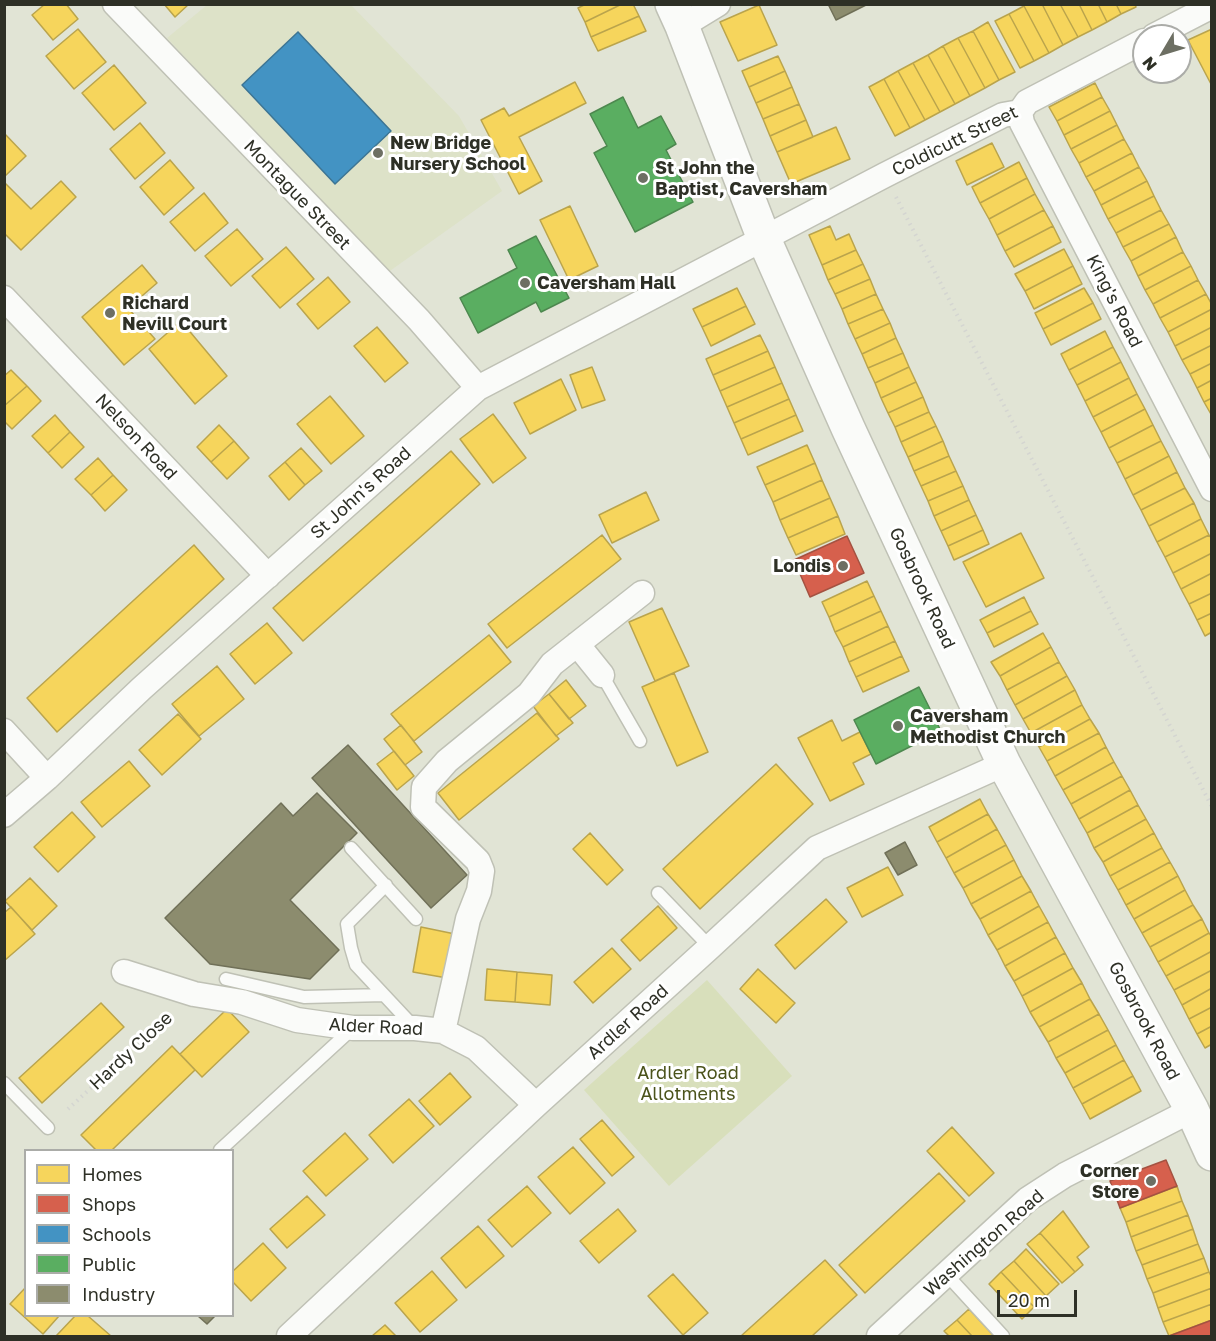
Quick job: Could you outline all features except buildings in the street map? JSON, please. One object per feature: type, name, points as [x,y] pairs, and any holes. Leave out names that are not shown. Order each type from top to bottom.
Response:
[{"type":"main road","name":"Gosbrook Road","points":[[677,15],[764,239],[848,428],[1004,764],[1192,1110],[1212,1154]]},
{"type":"street","name":"Montague Street","points":[[115,4],[418,320],[478,388]]},
{"type":"street","points":[[677,15],[718,4]]},
{"type":"street","points":[[1177,24],[1212,6]]},
{"type":"street","name":"Coldicutt Street","points":[[764,239],[1003,115],[1020,112],[1027,102],[1132,47]]},
{"type":"street","name":"King's Road","points":[[1020,112],[1022,123],[1212,489]]},
{"type":"street","name":"St John's Road","points":[[4,815],[47,778],[142,688],[478,388],[764,239]]},
{"type":"street","name":"Nelson Road","points":[[4,298],[268,576]]},
{"type":"street","points":[[442,1031],[468,919],[482,871],[478,861],[423,807],[424,787],[447,761],[529,694],[552,664],[642,593]]},
{"type":"street","points":[[577,644],[602,675]]},
{"type":"street","points":[[4,732],[47,778]]},
{"type":"street","name":"Ardler Road","points":[[289,1336],[536,1105],[817,848],[1004,764]]},
{"type":"street","name":"Alder Road","points":[[124,972],[194,994],[242,1002],[297,1020],[353,1029],[415,1028],[442,1031],[476,1048],[536,1105]]},
{"type":"street","name":"Washington Road","points":[[879,1336],[1028,1199],[1065,1175],[1192,1110]]},
{"type":"lane","points":[[602,675],[640,741]]},
{"type":"lane","points":[[351,848],[416,919]]},
{"type":"lane","points":[[386,885],[347,924],[351,948],[356,965],[415,1028]]},
{"type":"lane","points":[[658,893],[710,947]]},
{"type":"lane","points":[[226,979],[304,997],[384,995]]},
{"type":"lane","points":[[221,1149],[353,1029]]},
{"type":"lane","points":[[4,1083],[48,1128]]},
{"type":"lane","points":[[946,1275],[1003,1336]]},
{"type":"path","points":[[885,175],[1212,807]]},
{"type":"path","name":"Hardy Close","points":[[68,1109],[194,994]]},
{"type":"shaded area","name":"New Bridge Nursery School","points":[[207,5],[351,5],[459,116],[502,191],[387,273],[167,38]]},
{"type":"green space","name":"Ardler Road Allotments","points":[[707,980],[792,1076],[669,1186],[584,1090]]},
{"type":"place","name":"New Bridge Nursery School","points":[[378,153]]},
{"type":"place","name":"St John the Baptist, Caversham","points":[[643,178]]},
{"type":"place","name":"Caversham Hall","points":[[525,283]]},
{"type":"place","name":"Richard Nevill Court","points":[[110,313]]},
{"type":"place","name":"Londis","points":[[843,566]]},
{"type":"place","name":"Caversham Methodist Church","points":[[898,726]]},
{"type":"place","name":"Corner Store","points":[[1151,1181]]}]
